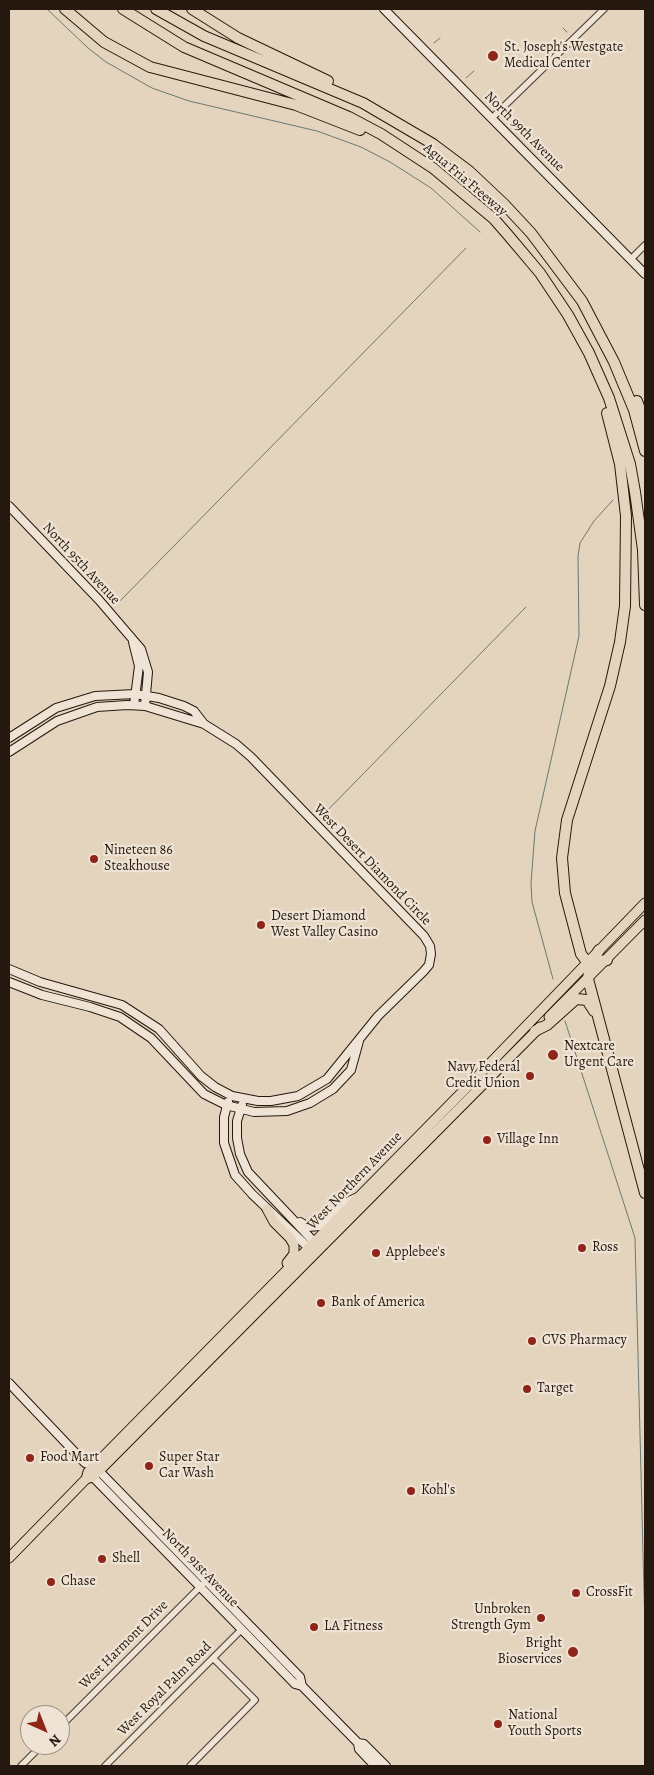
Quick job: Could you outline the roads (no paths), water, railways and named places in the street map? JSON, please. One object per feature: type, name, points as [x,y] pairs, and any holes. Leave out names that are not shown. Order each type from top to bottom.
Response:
[{"type":"highway","points":[[65,9],[104,42],[150,67],[296,105],[345,123],[417,157]]},
{"type":"highway","name":"Agua Fria Freeway","points":[[123,9],[184,47],[349,117],[417,157],[478,206],[508,235],[555,295],[591,357],[609,398],[630,464],[643,550],[645,605]]},
{"type":"highway","name":"Agua Fria Freeway","points":[[156,9],[204,36],[363,103],[433,144],[469,172],[504,204],[550,256],[582,301],[601,334],[626,391],[645,450]]},
{"type":"highway","points":[[192,9],[228,32],[340,87],[363,103]]},
{"type":"highway","points":[[550,256],[570,275],[600,320],[626,372],[645,423]]},
{"type":"highway","points":[[589,963],[579,946],[565,893],[562,858],[564,838],[576,788],[616,661],[625,606],[627,562],[626,516],[620,464],[609,419],[594,375],[591,357]]},
{"type":"highway","points":[[599,950],[589,963],[588,978],[645,1193]]},
{"type":"highway","points":[[589,963],[607,960]]},
{"type":"highway","points":[[535,1031],[547,1025],[572,1001],[580,998],[590,1004],[598,1018]]},
{"type":"main road","points":[[599,950],[645,903]]},
{"type":"main road","name":"West Northern Avenue","points":[[203,1361],[266,1291],[315,1248],[359,1196],[469,1098],[645,920]]},
{"type":"main road","name":"West Northern Avenue","points":[[9,1558],[91,1471],[203,1361],[427,1134],[487,1067],[589,963]]},
{"type":"main road","points":[[469,1098],[469,1092],[482,1078],[487,1067]]},
{"type":"main road","points":[[266,1291],[294,1251],[293,1241],[274,1222],[271,1206]]},
{"type":"street","name":"North 99th Avenue","points":[[384,9],[645,274]]},
{"type":"street","points":[[492,118],[604,9]]},
{"type":"street","points":[[631,259],[645,245]]},
{"type":"street","name":"North 95th Avenue","points":[[9,506],[99,600],[141,649],[147,662],[147,696],[145,706]]},
{"type":"street","name":"North 95th Avenue","points":[[133,640],[139,666],[134,705]]},
{"type":"street","name":"West Desert Diamond Circle","points":[[9,738],[50,712],[76,700],[112,694],[135,694],[184,706],[194,711],[204,724]]},
{"type":"street","name":"West Desert Diamond Circle","points":[[9,752],[69,715],[97,707],[145,706],[204,724],[236,744],[251,757],[424,936],[430,946],[431,960],[423,972],[378,1016],[335,1071],[308,1091],[277,1100],[258,1101],[232,1096],[201,1076],[165,1035],[149,1021],[122,1005],[92,995],[40,982],[9,969]]},
{"type":"street","name":"West Desert Diamond Circle","points":[[9,982],[42,995],[120,1017],[144,1032],[198,1089],[226,1105],[240,1110],[262,1113],[287,1111],[321,1097],[343,1080],[351,1070],[360,1039]]},
{"type":"street","points":[[90,1007],[92,995]]},
{"type":"street","points":[[232,1096],[226,1105],[224,1143],[230,1166],[239,1181],[271,1206],[315,1248]]},
{"type":"street","points":[[245,1098],[236,1129],[242,1160],[252,1179],[271,1206],[285,1208],[303,1225],[314,1228],[324,1224],[347,1202],[359,1196]]},
{"type":"street","name":"North 91st Avenue","points":[[9,1383],[142,1527],[275,1651],[300,1677],[302,1686]]},
{"type":"street","name":"North 91st Avenue","points":[[91,1471],[181,1555],[242,1629],[295,1684],[302,1686],[358,1743],[359,1749],[375,1766]]},
{"type":"street","points":[[142,1527],[150,1529],[167,1546],[181,1555]]},
{"type":"street","name":"West Harmont Drive","points":[[70,1717],[203,1584]]},
{"type":"street","points":[[242,1629],[249,1631],[263,1645],[275,1651]]},
{"type":"street","name":"West Royal Palm Road","points":[[105,1766],[242,1629]]},
{"type":"street","points":[[190,1766],[255,1700],[213,1658]]},
{"type":"street","name":"North 91st Avenue","points":[[358,1743],[364,1744],[386,1766]]},
{"type":"street","points":[[21,1766],[32,1755]]},
{"type":"waterway","points":[[47,9],[88,48],[106,62],[152,88],[189,101],[317,131],[361,147],[390,162],[431,188],[480,232]]},
{"type":"waterway","points":[[563,28],[567,32]]},
{"type":"waterway","points":[[434,43],[440,38]]},
{"type":"waterway","points":[[466,78],[474,71]]},
{"type":"waterway","points":[[120,601],[466,248]]},
{"type":"waterway","points":[[553,979],[532,902],[531,883],[535,831],[579,636],[578,556],[580,543],[594,521],[613,500]]},
{"type":"waterway","points":[[323,815],[526,607]]},
{"type":"waterway","points":[[565,1021],[635,1238],[645,1630]]},
{"type":"place","name":"St. Joseph's Westgate Medical Center","points":[[493,56]]},
{"type":"place","name":"Nineteen 86 Steakhouse","points":[[94,859]]},
{"type":"place","name":"Desert Diamond West Valley Casino","points":[[261,925]]},
{"type":"place","name":"Nextcare Urgent Care","points":[[553,1055]]},
{"type":"place","name":"Navy Federal Credit Union","points":[[530,1076]]},
{"type":"place","name":"Village Inn","points":[[487,1140]]},
{"type":"place","name":"Ross","points":[[582,1248]]},
{"type":"place","name":"Applebee's","points":[[376,1253]]},
{"type":"place","name":"Bank of America","points":[[321,1303]]},
{"type":"place","name":"CVS Pharmacy","points":[[532,1341]]},
{"type":"place","name":"Target","points":[[527,1389]]},
{"type":"place","name":"Food Mart","points":[[30,1458]]},
{"type":"place","name":"Super Star Car Wash","points":[[149,1466]]},
{"type":"place","name":"Kohl's","points":[[411,1491]]},
{"type":"place","name":"Shell","points":[[102,1559]]},
{"type":"place","name":"Chase","points":[[51,1582]]},
{"type":"place","name":"CrossFit","points":[[576,1593]]},
{"type":"place","name":"Unbroken Strength Gym","points":[[541,1618]]},
{"type":"place","name":"LA Fitness","points":[[314,1627]]},
{"type":"place","name":"Bright Bioservices","points":[[573,1652]]},
{"type":"place","name":"National Youth Sports","points":[[498,1724]]}]
